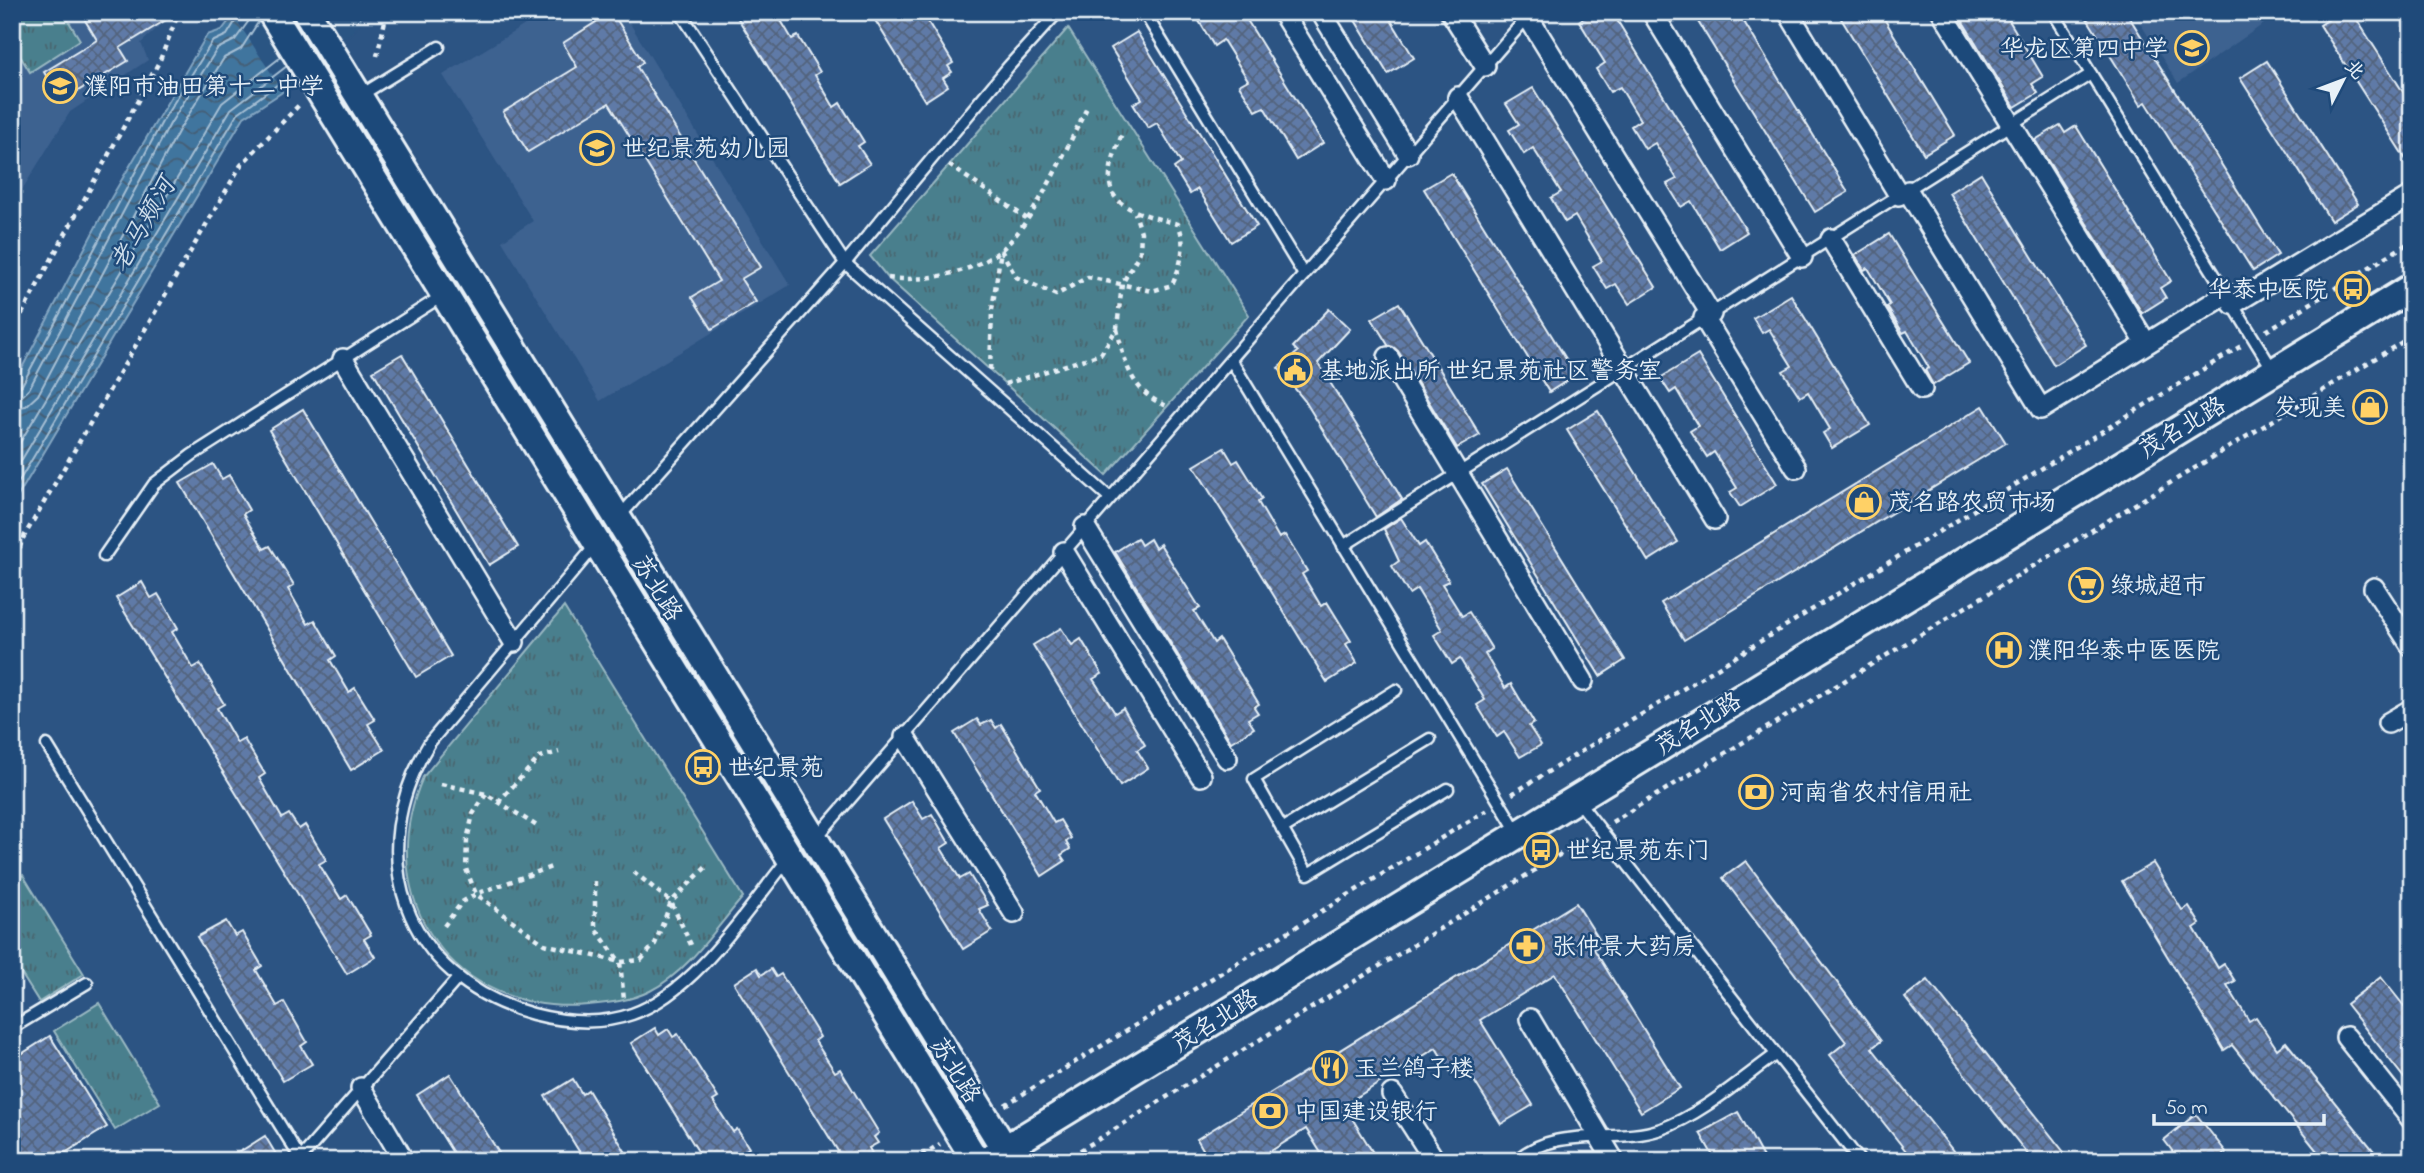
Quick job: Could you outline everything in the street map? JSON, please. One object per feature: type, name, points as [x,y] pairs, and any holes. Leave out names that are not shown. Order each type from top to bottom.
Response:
[{"type":"main road","name":"苏北路","points":[[271,12],[976,1161]]},
{"type":"main road","name":"苏北路","points":[[307,12],[985,1117],[1001,1157]]},
{"type":"main road","name":"茂名北路","points":[[1001,1157],[1519,833],[2412,287]]},
{"type":"street","points":[[1282,12],[1386,180]]},
{"type":"street","points":[[1321,12],[1408,155]]},
{"type":"street","points":[[1451,12],[1485,66]]},
{"type":"street","points":[[1652,12],[1802,257]]},
{"type":"street","points":[[1788,12],[2041,409],[2146,344],[2412,195]]},
{"type":"street","points":[[1942,12],[2146,344]]},
{"type":"street","points":[[1530,15],[1796,468]]},
{"type":"street","points":[[1458,97],[1715,519]]},
{"type":"street","points":[[1830,239],[1922,389]]},
{"type":"street","points":[[1388,356],[1583,681]]},
{"type":"street","points":[[343,359],[514,642]]},
{"type":"street","points":[[1085,527],[1227,758]]},
{"type":"street","points":[[1064,552],[1201,776]]},
{"type":"street","points":[[2374,588],[2412,647]]},
{"type":"street","points":[[2388,723],[2412,709]]},
{"type":"street","points":[[905,737],[1014,913]]},
{"type":"street","points":[[1530,1019],[1614,1161]]},
{"type":"street","points":[[2346,1037],[2412,1120]]},
{"type":"street","points":[[361,1088],[404,1161]]},
{"type":"street","points":[[1392,1094],[1434,1161]]},
{"type":"lane","points":[[680,12],[845,263],[1110,498]]},
{"type":"lane","points":[[617,521],[845,263],[1058,12]]},
{"type":"lane","points":[[1144,12],[1304,275]]},
{"type":"lane","points":[[2053,12],[2274,371]]},
{"type":"lane","points":[[814,840],[1530,15]]},
{"type":"lane","points":[[360,95],[439,47]]},
{"type":"lane","points":[[1343,546],[2091,74]]},
{"type":"lane","points":[[104,556],[154,484],[192,455],[446,294]]},
{"type":"lane","points":[[1231,360],[1519,833]]},
{"type":"lane","points":[[598,543],[430,741],[413,768],[400,809],[395,839],[411,919],[430,947],[458,978],[510,1008],[558,1021],[595,1020],[631,1014],[660,1001],[687,979],[721,942],[789,858]]},
{"type":"lane","points":[[1396,690],[1254,779],[1308,874],[1448,789]]},
{"type":"lane","points":[[1282,829],[1430,739]]},
{"type":"lane","points":[[47,744],[301,1160],[458,978]]},
{"type":"lane","points":[[1576,798],[1860,1161]]},
{"type":"lane","points":[[12,1028],[87,983]]},
{"type":"lane","points":[[1516,1161],[1540,1144],[1658,1130],[1680,1121],[1775,1055]]},
{"type":"path","points":[[12,332],[160,60],[179,12]]},
{"type":"path","points":[[377,56],[387,12]]},
{"type":"path","points":[[12,577],[22,540],[241,165],[300,104]]},
{"type":"path","points":[[888,278],[916,281],[965,268],[1001,250],[1026,218],[1088,106]]},
{"type":"path","points":[[1001,250],[1016,277],[1056,295],[1088,277],[1152,291],[1172,285],[1180,268],[1183,233],[1178,224],[1135,213],[1116,199],[1108,188],[1108,165],[1123,132]]},
{"type":"path","points":[[949,165],[1026,218]]},
{"type":"path","points":[[1135,213],[1141,232],[1140,252],[1122,284],[1117,328],[1124,361],[1134,384],[1150,399],[1167,406]]},
{"type":"path","points":[[985,1117],[2412,241]]},
{"type":"path","points":[[990,370],[992,310],[1001,250]]},
{"type":"path","points":[[1005,384],[1101,354],[1117,328]]},
{"type":"path","points":[[1063,1161],[1600,830],[2412,336]]},
{"type":"path","points":[[498,802],[540,757],[559,752]]},
{"type":"path","points":[[441,784],[486,794],[540,828]]},
{"type":"path","points":[[486,794],[473,814],[467,840],[466,869],[476,894],[544,944],[620,962],[641,960],[655,944],[671,902],[708,866]]},
{"type":"path","points":[[444,926],[463,902],[476,894],[554,866]]},
{"type":"path","points":[[634,872],[671,902],[692,947]]},
{"type":"path","points":[[595,881],[595,928],[620,962],[624,1000]]},
{"type":"path","points":[[913,1161],[959,1133]]},
{"type":"shaded area","name":"濮阳市油田第十二中学","points":[[12,12],[175,12],[141,43],[148,60],[70,112],[12,206]]},
{"type":"shaded area","name":"世纪景苑幼儿园","points":[[546,12],[623,12],[790,285],[600,401],[502,241],[533,221],[443,75]]},
{"type":"shaded area","name":"华龙区第四中学","points":[[2133,12],[2281,12],[2178,83]]},
{"type":"green space","points":[[12,12],[63,12],[80,40],[30,72],[12,43]]},
{"type":"green space","points":[[1068,28],[1249,315],[1106,475],[888,278],[870,256]]},
{"type":"green space","points":[[564,607],[743,897],[701,948],[664,983],[635,997],[588,1005],[540,1004],[498,992],[463,970],[435,941],[417,906],[408,866],[409,822],[423,777]]},
{"type":"green space","points":[[23,875],[84,974],[39,1002],[12,959],[12,881]]},
{"type":"green space","points":[[99,1003],[160,1103],[115,1130],[54,1031]]},
{"type":"water","name":"老马颊河","points":[[236,12],[363,12],[358,23],[281,93],[244,117],[12,506],[12,387],[111,198],[207,35],[222,30]]},
{"type":"pier","points":[[231,12],[355,12],[362,23],[285,94]]},
{"type":"building","points":[[80,12],[179,12],[120,48],[128,61],[61,101],[44,72],[97,40]]},
{"type":"building","points":[[612,12],[643,62],[637,67],[761,267],[741,279],[756,302],[712,329],[692,297],[719,281],[609,103],[528,152],[503,112],[577,67],[563,43]]},
{"type":"building","points":[[734,12],[776,12],[792,39],[798,36],[820,72],[815,75],[834,107],[840,103],[864,142],[858,146],[870,164],[840,183]]},
{"type":"building","points":[[870,12],[922,12],[953,63],[948,66],[952,72],[943,78],[948,86],[925,101]]},
{"type":"building","points":[[1215,12],[1242,12],[1323,143],[1296,160],[1264,107],[1256,111],[1239,85],[1248,80],[1223,40],[1214,46],[1199,21]]},
{"type":"building","points":[[1350,12],[1386,12],[1414,58],[1388,74]]},
{"type":"building","points":[[1593,12],[1612,12],[1747,232],[1720,249],[1691,201],[1681,207],[1667,184],[1677,179],[1655,143],[1645,149],[1631,126],[1640,120],[1620,87],[1610,92],[1596,69],[1605,63],[1579,21]]},
{"type":"building","points":[[1692,12],[1738,12],[1848,192],[1815,212]]},
{"type":"building","points":[[1837,12],[1880,12],[1955,135],[1924,154]]},
{"type":"building","points":[[1957,12],[2004,12],[2043,77],[2032,84],[2038,93],[2015,107]]},
{"type":"building","points":[[2083,12],[2126,12],[2278,255],[2253,271],[2146,102],[2141,105]]},
{"type":"building","points":[[2340,12],[2352,12],[2412,106],[2412,169],[2320,25]]},
{"type":"building","points":[[1137,32],[1257,226],[1231,242],[1198,189],[1190,194],[1174,168],[1181,163],[1157,123],[1148,128],[1133,104],[1142,99],[1111,48]]},
{"type":"building","points":[[2267,61],[2358,204],[2331,221],[2240,78]]},
{"type":"building","points":[[1533,88],[1656,287],[1629,304],[1616,284],[1607,289],[1593,266],[1602,261],[1575,216],[1565,222],[1551,198],[1561,192],[1533,148],[1524,154],[1509,130],[1519,124],[1506,104]]},
{"type":"building","points":[[2060,125],[2065,133],[2076,126],[2171,281],[2160,288],[2166,298],[2142,313],[2035,140]]},
{"type":"building","points":[[1451,173],[1576,375],[1549,392],[1424,189]]},
{"type":"building","points":[[1981,173],[2086,345],[2054,365],[1949,193]]},
{"type":"building","points":[[1889,234],[1969,363],[1933,385],[1925,370],[1929,368],[1907,331],[1903,333],[1868,268],[1864,270],[1855,255]]},
{"type":"building","points":[[1791,295],[1870,425],[1832,448],[1823,433],[1830,429],[1808,392],[1800,397],[1783,371],[1792,366],[1769,329],[1762,333],[1753,318]]},
{"type":"building","points":[[1399,303],[1480,435],[1457,448],[1398,351],[1388,345],[1372,319]]},
{"type":"building","points":[[1329,309],[1350,329],[1318,363],[1402,499],[1376,517],[1305,401],[1278,368],[1298,352],[1293,347]]},
{"type":"building","points":[[402,354],[518,547],[489,565],[373,371]]},
{"type":"building","points":[[1698,355],[1777,484],[1740,507],[1730,492],[1737,488],[1714,452],[1707,457],[1690,431],[1698,426],[1676,389],[1670,393],[1660,378]]},
{"type":"building","points":[[1983,406],[2006,443],[1684,640],[1661,603]]},
{"type":"building","points":[[303,409],[451,656],[416,677],[269,430]]},
{"type":"building","points":[[1598,411],[1678,542],[1648,561],[1567,430]]},
{"type":"building","points":[[1224,448],[1233,463],[1238,460],[1262,499],[1258,502],[1279,538],[1285,535],[1307,571],[1302,574],[1321,606],[1327,602],[1351,641],[1346,644],[1357,663],[1327,682],[1194,466]]},
{"type":"building","points":[[213,464],[222,479],[229,475],[249,510],[243,514],[264,549],[270,546],[294,585],[288,589],[308,624],[315,620],[336,656],[330,660],[349,692],[355,688],[375,720],[368,724],[384,750],[351,770],[180,483]]},
{"type":"building","points":[[1507,469],[1625,660],[1600,676],[1482,484]]},
{"type":"building","points":[[1401,518],[1419,546],[1425,542],[1449,581],[1442,584],[1462,616],[1469,612],[1492,649],[1485,654],[1505,688],[1511,684],[1534,723],[1529,726],[1541,745],[1520,757],[1504,732],[1497,737],[1477,705],[1485,700],[1460,659],[1452,664],[1434,635],[1442,630],[1417,589],[1409,594],[1392,566],[1399,561],[1384,529]]},
{"type":"building","points":[[1137,538],[1141,545],[1150,539],[1155,548],[1160,544],[1200,608],[1194,611],[1214,643],[1219,639],[1259,704],[1254,707],[1258,713],[1248,719],[1254,728],[1231,742],[1115,552]]},
{"type":"building","points":[[142,582],[151,598],[158,594],[178,628],[172,632],[193,668],[200,664],[224,704],[217,708],[237,743],[244,739],[265,774],[259,778],[282,818],[289,814],[299,829],[305,825],[326,860],[319,864],[341,899],[347,895],[371,935],[364,939],[375,957],[347,974],[116,598]]},
{"type":"building","points":[[1061,628],[1072,645],[1081,639],[1102,674],[1093,679],[1115,713],[1123,708],[1145,745],[1137,750],[1148,768],[1120,786],[1033,645]]},
{"type":"building","points":[[977,719],[981,725],[991,720],[996,728],[1001,724],[1040,788],[1035,791],[1054,823],[1060,820],[1071,838],[1066,842],[1070,849],[1061,855],[1065,861],[1042,876],[954,733]]},
{"type":"building","points":[[912,801],[923,819],[932,814],[949,843],[941,848],[960,879],[969,874],[988,905],[979,909],[992,931],[963,949],[883,819]]},
{"type":"building","points":[[1746,861],[1881,1041],[1872,1048],[1961,1161],[1914,1161],[1830,1055],[1846,1042],[1723,878]]},
{"type":"building","points":[[2153,863],[2182,910],[2189,906],[2200,924],[2194,928],[2218,968],[2224,964],[2235,981],[2227,985],[2249,1021],[2256,1017],[2277,1049],[2286,1042],[2382,1161],[2325,1161],[2232,1045],[2224,1050],[2122,881]]},
{"type":"building","points":[[1576,903],[1602,944],[1594,949],[1680,1088],[1641,1112],[1555,974],[1480,1020],[1533,1105],[1501,1124],[1463,1063],[1450,1071],[1436,1048],[1344,1105],[1378,1161],[1326,1161],[1306,1129],[1255,1161],[1210,1161],[1197,1139]]},
{"type":"building","points":[[226,921],[235,936],[242,932],[262,966],[256,970],[277,1006],[284,1002],[307,1042],[301,1046],[312,1064],[283,1081],[197,937]]},
{"type":"building","points":[[757,968],[761,975],[771,969],[776,977],[781,974],[820,1037],[815,1041],[835,1072],[840,1069],[879,1133],[874,1137],[878,1143],[869,1148],[876,1161],[844,1161],[734,983]]},
{"type":"building","points":[[2381,977],[2412,1016],[2412,1088],[2346,1004]]},
{"type":"building","points":[[1928,980],[2071,1161],[2033,1161],[1905,998]]},
{"type":"building","points":[[655,1028],[659,1035],[668,1029],[673,1037],[678,1034],[718,1098],[713,1101],[733,1132],[737,1129],[749,1148],[744,1151],[750,1161],[704,1161],[631,1043]]},
{"type":"building","points":[[50,1036],[107,1127],[52,1161],[12,1161],[12,1060]]},
{"type":"building","points":[[450,1074],[504,1161],[458,1161],[417,1095]]},
{"type":"building","points":[[573,1079],[582,1094],[588,1090],[631,1161],[585,1161],[545,1096]]},
{"type":"building","points":[[1738,1112],[1765,1161],[1716,1161],[1700,1133]]},
{"type":"building","points":[[2196,1114],[2226,1152],[2215,1161],[2180,1161],[2164,1140]]},
{"type":"building","points":[[265,1136],[280,1161],[225,1161]]},
{"type":"place","name":"华龙区第四中学","points":[[2192,48]]},
{"type":"place","name":"濮阳市油田第十二中学","points":[[60,86]]},
{"type":"place","name":"世纪景苑幼儿园","points":[[597,148]]},
{"type":"place","name":"华泰中医院","points":[[2353,289]]},
{"type":"place","name":"基地派出所 世纪景苑社区警务室","points":[[1295,370]]},
{"type":"place","name":"发现美","points":[[2370,407]]},
{"type":"place","name":"茂名路农贸市场","points":[[1864,502]]},
{"type":"place","name":"绿城超市","points":[[2086,585]]},
{"type":"place","name":"濮阳华泰中医医院","points":[[2004,650]]},
{"type":"place","name":"世纪景苑","points":[[703,767]]},
{"type":"place","name":"河南省农村信用社","points":[[1756,792]]},
{"type":"place","name":"世纪景苑东门","points":[[1541,850]]},
{"type":"place","name":"张仲景大药房","points":[[1527,946]]},
{"type":"place","name":"玉兰鸽子楼","points":[[1330,1068]]},
{"type":"place","name":"中国建设银行","points":[[1270,1111]]}]
